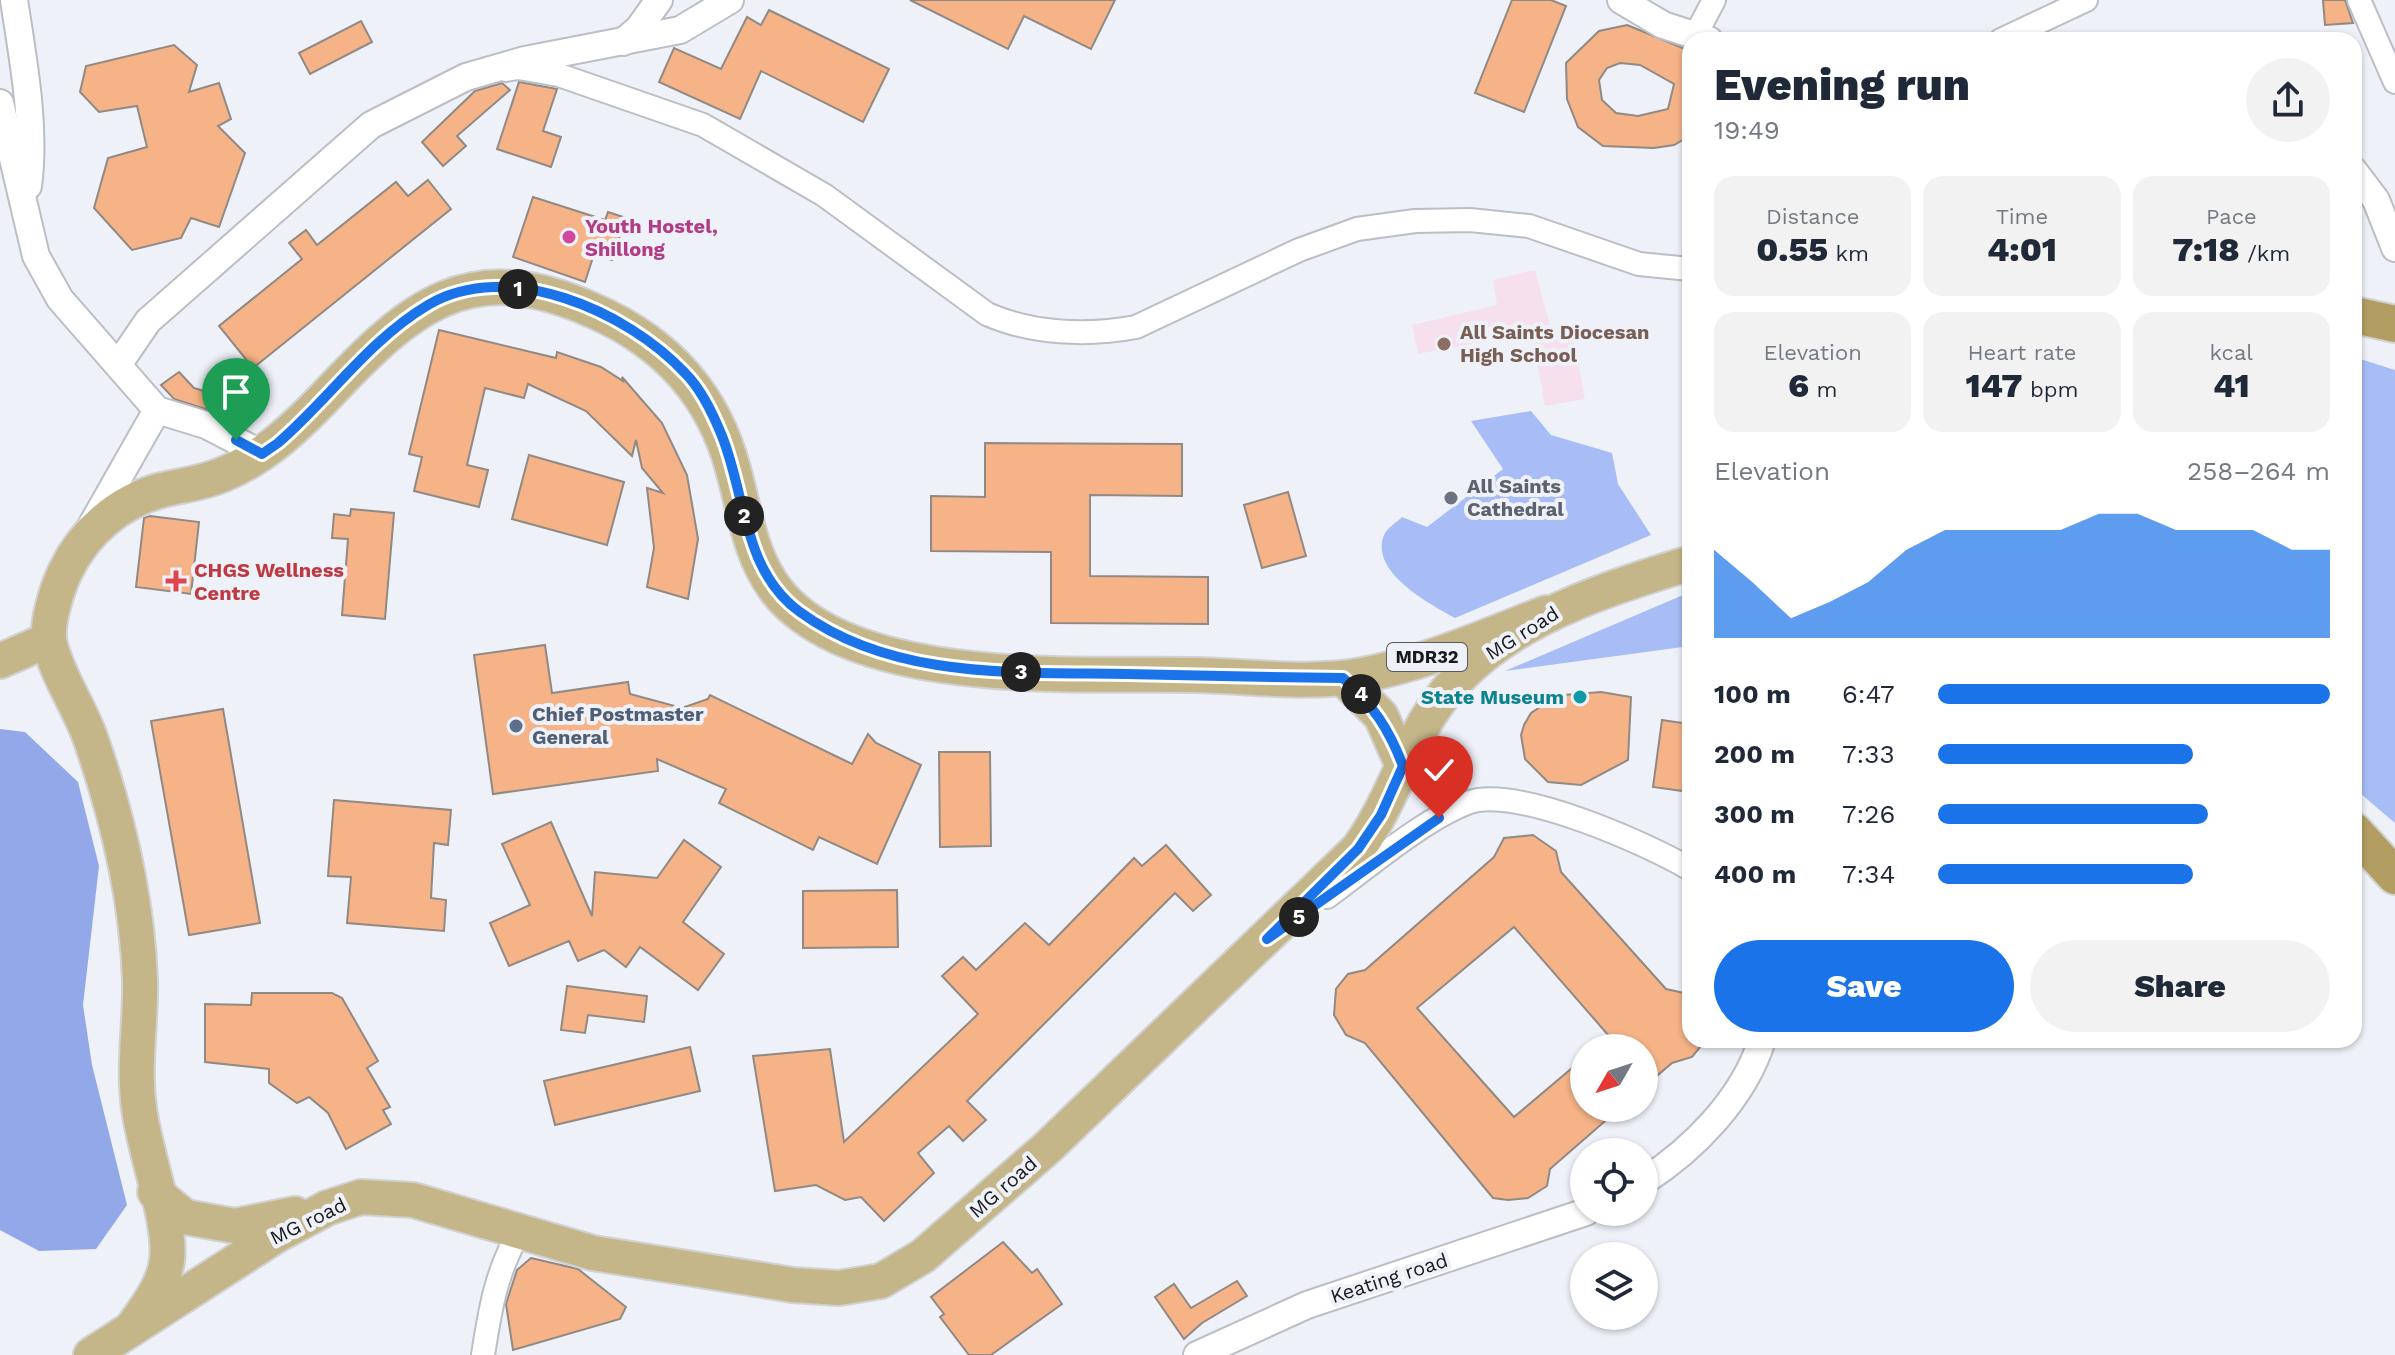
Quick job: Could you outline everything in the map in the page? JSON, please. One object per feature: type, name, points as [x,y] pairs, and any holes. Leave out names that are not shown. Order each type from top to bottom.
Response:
[{"type":"highway","points":[[2362,317],[2395,324]]},
{"type":"highway","points":[[2362,842],[2378,864]]},
{"type":"main road","name":"MDR32","points":[[48,640],[62,579],[80,547],[99,524],[137,499],[221,476],[262,454],[297,426],[356,364],[427,306],[454,293],[484,287],[539,293],[602,314],[639,335],[685,373],[699,391],[721,433],[751,541],[763,570],[781,597],[800,613],[850,641],[919,662],[1001,671],[1343,678],[1421,659],[1546,613]]},
{"type":"main road","name":"MG road","points":[[91,1355],[258,1246],[327,1208],[361,1197],[389,1196],[593,1253],[793,1285],[839,1288],[881,1281],[923,1256],[1048,1147],[1358,849],[1381,815],[1426,721],[1450,686],[1480,659],[1546,613],[1682,566]]},
{"type":"main road","points":[[0,661],[48,640],[92,743],[127,877],[140,981],[136,1080],[168,1257],[157,1290],[132,1328]]},
{"type":"main road","points":[[1343,678],[1381,716],[1403,766]]},
{"type":"main road","points":[[155,1192],[185,1217],[235,1226],[327,1208]]},
{"type":"street","points":[[14,0],[30,145],[29,230]]},
{"type":"street","points":[[623,42],[639,28],[659,0]]},
{"type":"street","points":[[118,365],[148,321],[371,125],[466,77],[525,60],[680,30],[730,0]]},
{"type":"street","points":[[1621,0],[1663,25],[1684,32]]},
{"type":"street","points":[[1704,32],[1714,0]]},
{"type":"street","points":[[2018,32],[2086,0]]},
{"type":"street","points":[[2359,0],[2395,82]]},
{"type":"street","points":[[466,77],[518,68],[559,75],[703,125],[787,170],[987,314],[1011,325],[1109,332],[1136,327],[1299,250],[1357,229],[1415,221],[1470,220],[1529,226],[1639,264],[1682,268]]},
{"type":"street","points":[[0,103],[29,230],[48,281],[157,410],[206,425],[262,454]]},
{"type":"street","points":[[2362,182],[2376,200],[2395,248]]},
{"type":"street","points":[[80,547],[157,410]]},
{"type":"street","points":[[1267,939],[1439,818],[1472,801],[1497,799],[1600,826],[1657,849],[1682,864]]},
{"type":"street","points":[[1658,1172],[1724,1110],[1745,1080],[1759,1048]]},
{"type":"street","name":"Keating road","points":[[1197,1355],[1307,1305],[1570,1219]]},
{"type":"street","points":[[483,1355],[495,1287],[505,1257],[520,1231]]},
{"type":"shaded area","name":"All Saints Diocesan High School","points":[[1535,270],[1550,326],[1554,326],[1555,334],[1572,330],[1585,399],[1545,406],[1532,332],[1418,354],[1412,325],[1497,305],[1493,280]]},
{"type":"shaded area","points":[[2362,360],[2395,370],[2395,823],[2362,795]]},
{"type":"shaded area","points":[[1531,411],[1551,435],[1612,453],[1618,484],[1651,535],[1455,618],[1418,595],[1393,574],[1385,562],[1382,549],[1384,535],[1402,517],[1427,527],[1503,469],[1471,421]]},
{"type":"shaded area","points":[[1682,595],[1682,647],[1505,671]]},
{"type":"shaded area","points":[[0,729],[25,732],[78,782],[99,866],[83,1005],[92,1065],[127,1205],[96,1249],[39,1251],[0,1230]]},
{"type":"building","points":[[910,0],[1115,0],[1091,49],[1024,16],[1008,49]]},
{"type":"building","points":[[1512,0],[1551,0],[1566,6],[1524,112],[1475,93]]},
{"type":"building","points":[[2323,0],[2345,0],[2353,23],[2325,25]]},
{"type":"building","points":[[769,10],[889,69],[863,122],[761,71],[740,119],[659,82],[674,48],[721,69],[747,17],[761,25]]},
{"type":"building","points":[[361,21],[372,42],[310,74],[299,53]]},
{"type":"building","points":[[1627,25],[1682,48],[1682,140],[1654,148],[1603,146],[1578,127],[1567,99],[1566,63],[1599,31]],"holes":[[[1620,63],[1640,65],[1674,84],[1668,109],[1638,116],[1616,113],[1602,100],[1599,80],[1607,68]]]},
{"type":"building","points":[[174,45],[197,65],[189,92],[219,83],[231,119],[218,126],[245,153],[219,227],[191,218],[181,238],[132,250],[94,208],[108,158],[147,147],[137,106],[99,112],[80,92],[86,66]]},
{"type":"building","points":[[519,82],[557,89],[543,131],[561,137],[551,167],[497,149]]},
{"type":"building","points":[[502,83],[510,90],[457,136],[466,146],[443,166],[422,142],[475,91]]},
{"type":"building","points":[[428,180],[451,209],[253,368],[219,326],[302,259],[289,243],[306,230],[317,245],[396,182],[408,196]]},
{"type":"building","name":"Youth Hostel, Shillong","points":[[533,197],[605,220],[608,212],[626,218],[612,260],[594,254],[585,282],[513,257]]},
{"type":"building","points":[[439,330],[556,358],[557,352],[601,367],[623,381],[622,377],[662,423],[687,475],[698,539],[688,599],[647,587],[654,548],[647,488],[663,493],[642,468],[636,440],[632,456],[586,411],[528,384],[524,398],[485,388],[467,465],[488,470],[479,507],[414,491],[422,457],[409,454]]},
{"type":"building","points":[[179,372],[194,388],[207,392],[239,380],[251,401],[218,413],[174,399],[161,385]]},
{"type":"building","points":[[985,443],[1182,444],[1182,496],[1090,495],[1090,576],[1208,577],[1208,624],[1051,623],[1051,552],[931,551],[931,496],[985,497]]},
{"type":"building","points":[[529,455],[624,482],[607,545],[512,519]]},
{"type":"building","points":[[1288,492],[1306,556],[1262,568],[1244,505]]},
{"type":"building","points":[[351,509],[394,513],[385,619],[342,615],[348,539],[332,538],[334,514],[350,516]]},
{"type":"building","points":[[150,516],[199,522],[191,594],[136,587],[144,518]]},
{"type":"building","points":[[545,645],[552,693],[628,682],[630,694],[682,708],[708,699],[710,695],[852,764],[868,734],[876,743],[921,765],[877,864],[819,837],[813,850],[719,803],[726,789],[657,759],[658,771],[493,794],[474,655]]},
{"type":"building","points":[[1601,692],[1631,697],[1628,760],[1581,785],[1548,782],[1525,759],[1521,735],[1531,713],[1563,695]]},
{"type":"building","points":[[223,709],[260,923],[189,935],[151,721]]},
{"type":"building","points":[[1662,720],[1682,723],[1682,791],[1653,787]]},
{"type":"building","points":[[939,752],[990,752],[991,846],[940,847]]},
{"type":"building","points":[[334,800],[451,810],[448,845],[434,843],[431,898],[446,900],[444,931],[347,923],[351,877],[328,876]]},
{"type":"building","points":[[551,822],[592,916],[595,872],[657,878],[684,840],[721,867],[683,922],[724,954],[698,990],[640,947],[626,967],[604,950],[578,961],[569,941],[509,966],[490,923],[530,905],[502,844]]},
{"type":"building","points":[[1533,835],[1556,851],[1561,872],[1666,989],[1682,993],[1682,1048],[1699,1048],[1692,1057],[1672,1063],[1658,1075],[1658,1034],[1607,1034],[1514,927],[1417,1008],[1514,1117],[1570,1070],[1570,1122],[1604,1122],[1586,1138],[1570,1138],[1570,1152],[1550,1169],[1547,1186],[1528,1198],[1508,1200],[1493,1198],[1365,1043],[1346,1035],[1334,1015],[1336,989],[1348,974],[1365,970],[1494,857],[1504,838]]},
{"type":"building","points":[[1166,845],[1211,895],[1193,911],[1175,893],[967,1101],[986,1120],[963,1141],[949,1126],[918,1153],[934,1173],[884,1221],[861,1197],[845,1200],[816,1185],[775,1191],[753,1056],[830,1049],[844,1142],[978,1014],[942,976],[963,957],[976,970],[1025,923],[1049,945],[1134,858],[1142,866]]},
{"type":"building","points":[[897,890],[898,947],[803,948],[803,891]]},
{"type":"building","points":[[567,986],[647,996],[644,1022],[588,1015],[585,1033],[561,1030]]},
{"type":"building","points":[[252,993],[332,993],[342,998],[378,1061],[367,1068],[390,1107],[383,1110],[391,1124],[346,1149],[328,1113],[309,1097],[297,1103],[269,1083],[269,1069],[205,1062],[205,1004],[251,1005]]},
{"type":"building","points":[[690,1047],[700,1091],[555,1125],[544,1081]]},
{"type":"building","points":[[1003,1242],[1032,1273],[1037,1269],[1062,1304],[991,1355],[969,1355],[940,1317],[944,1314],[931,1297]]},
{"type":"building","points":[[531,1258],[578,1269],[626,1307],[620,1319],[513,1350],[506,1304],[517,1270]]},
{"type":"building","points":[[1237,1281],[1247,1296],[1202,1323],[1184,1339],[1155,1297],[1174,1284],[1191,1308]]},
{"type":"place","name":"Youth Hostel, Shillong","points":[[569,237]]},
{"type":"place","name":"All Saints Diocesan High School","points":[[1444,344]]},
{"type":"place","name":"All Saints Cathedral","points":[[1451,498]]},
{"type":"place","name":"CHGS Wellness Centre","points":[[176,581]]},
{"type":"place","name":"State Museum","points":[[1580,697]]},
{"type":"place","name":"Chief Postmaster General","points":[[516,726]]},
{"type":"route","points":[[236,440],[262,454],[278,443],[392,332],[444,296],[484,287],[509,288],[576,303],[639,335],[685,373],[699,391],[721,433],[751,541],[763,570],[781,597],[800,613],[850,641],[919,662],[1001,671],[1343,678],[1369,701],[1390,731],[1403,766],[1381,815],[1358,849],[1267,939],[1439,818]]}]
